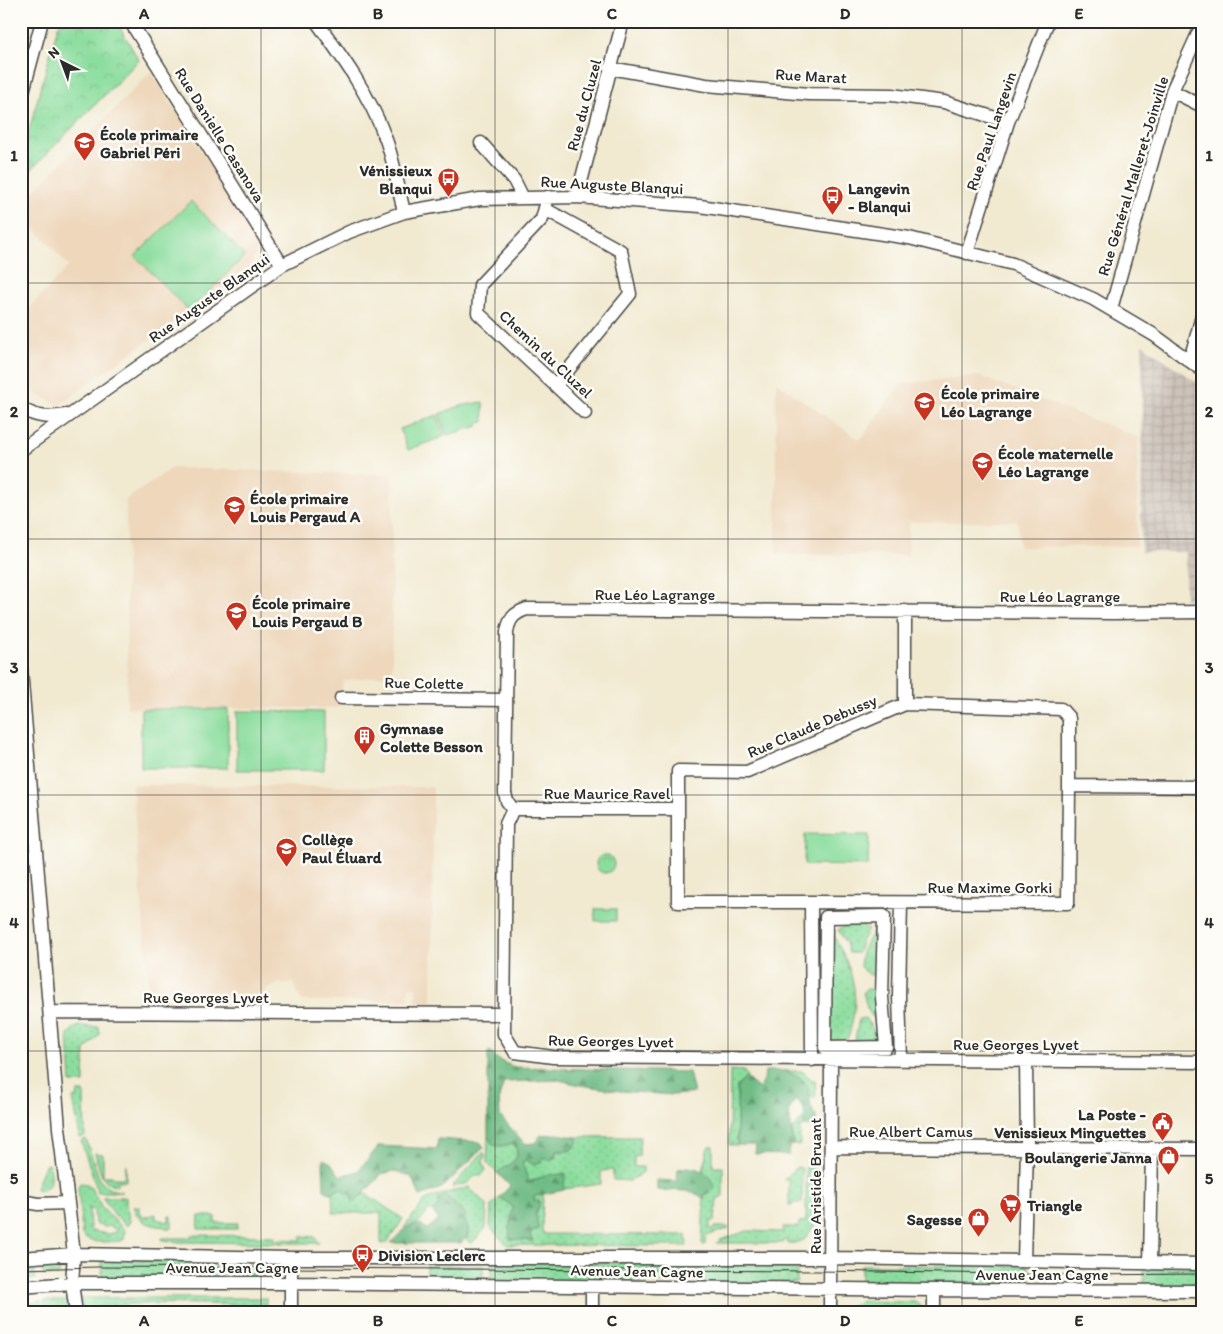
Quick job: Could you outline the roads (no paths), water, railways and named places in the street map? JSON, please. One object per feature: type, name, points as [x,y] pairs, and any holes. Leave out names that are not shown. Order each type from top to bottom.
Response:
[{"type":"street","points":[[21,99],[42,21]]},
{"type":"street","name":"Rue Danielle Casanova","points":[[130,21],[282,265]]},
{"type":"street","points":[[316,21],[354,74],[372,105],[386,139],[404,212]]},
{"type":"street","name":"Rue du Cluzel","points":[[577,197],[623,21]]},
{"type":"street","name":"Rue Paul Langevin","points":[[967,253],[1008,122],[1048,21]]},
{"type":"street","name":"Rue Général Malleret-Joinville","points":[[1111,309],[1172,91],[1202,25]]},
{"type":"street","name":"Rue Marat","points":[[610,68],[706,85],[809,94],[892,95],[944,102],[1008,122]]},
{"type":"street","points":[[1172,91],[1202,106]]},
{"type":"street","points":[[481,143],[514,180],[523,198]]},
{"type":"street","name":"Rue Auguste Blanqui","points":[[21,450],[282,265],[349,232],[404,212],[480,199],[523,198],[546,203],[577,197],[700,206],[909,238],[1013,264],[1092,299],[1154,335],[1202,370]]},
{"type":"street","points":[[546,203],[621,251],[630,294],[556,385]]},
{"type":"street","name":"Chemin du Cluzel","points":[[546,203],[542,219],[480,285],[478,313],[585,413]]},
{"type":"street","points":[[1190,360],[1202,316]]},
{"type":"street","points":[[21,408],[36,416],[48,418],[71,414]]},
{"type":"street","name":"Rue Léo Lagrange","points":[[513,809],[507,801],[506,793],[508,624],[512,616],[519,611],[527,609],[1202,612]]},
{"type":"street","points":[[905,610],[905,704]]},
{"type":"street","points":[[21,670],[60,1128],[74,1254],[72,1283],[76,1313]]},
{"type":"street","name":"Rue Colette","points":[[341,698],[506,700]]},
{"type":"street","name":"Rue Claude Debussy","points":[[678,809],[678,771],[747,772],[905,704],[1061,709],[1070,718],[1069,786]]},
{"type":"street","points":[[1069,786],[1202,787]]},
{"type":"street","name":"Rue Maxime Gorki","points":[[811,902],[1068,903],[1069,786]]},
{"type":"street","points":[[504,1014],[506,824],[513,809]]},
{"type":"street","name":"Rue Maurice Ravel","points":[[513,809],[678,809],[678,902],[811,902]]},
{"type":"street","points":[[811,902],[812,1060]]},
{"type":"street","points":[[901,1059],[899,996],[902,903]]},
{"type":"street","points":[[884,916],[882,997],[886,1047],[825,1048],[826,917],[884,916]]},
{"type":"street","name":"Rue Georges Lyvet","points":[[50,1012],[504,1014],[504,1034],[515,1052],[553,1057],[1202,1062]]},
{"type":"street","name":"Rue Aristide Bruant","points":[[830,1313],[831,1060]]},
{"type":"street","points":[[1024,1261],[1027,1148],[1026,1060]]},
{"type":"street","name":"Rue Albert Camus","points":[[831,1147],[1202,1149]]},
{"type":"street","points":[[1150,1264],[1152,1148]]},
{"type":"street","points":[[21,1200],[38,1204],[68,1203]]},
{"type":"street","name":"Avenue Jean Cagne","points":[[21,1258],[74,1254],[291,1258],[830,1258],[1202,1264]]},
{"type":"street","points":[[291,1258],[291,1313]]},
{"type":"street","name":"Avenue Jean Cagne","points":[[21,1287],[72,1283],[292,1283],[1202,1292]]},
{"type":"street","points":[[592,1287],[592,1313]]},
{"type":"street","points":[[934,1290],[934,1313]]},
{"type":"tram line","points":[[21,1269],[98,1267],[817,1271],[1075,1275],[1202,1274]]},
{"type":"place","name":"École primaire Gabriel Péri","points":[[84,162]]},
{"type":"place","name":"Vénissieux Blanqui","points":[[448,198]]},
{"type":"place","name":"Langevin - Blanqui","points":[[832,216]]},
{"type":"place","name":"École primaire Léo Lagrange","points":[[925,421]]},
{"type":"place","name":"École maternelle Léo Lagrange","points":[[982,481]]},
{"type":"place","name":"École primaire Louis Pergaud A","points":[[234,526]]},
{"type":"place","name":"École primaire Louis Pergaud B","points":[[236,631]]},
{"type":"place","name":"Gymnase Colette Besson","points":[[364,756]]},
{"type":"place","name":"Collège Paul Éluard","points":[[286,867]]},
{"type":"place","name":"La Poste - Venissieux Minguettes","points":[[1162,1142]]},
{"type":"place","name":"Boulangerie Janna","points":[[1168,1176]]},
{"type":"place","name":"Triangle","points":[[1011,1224]]},
{"type":"place","name":"Sagesse","points":[[978,1238]]},
{"type":"place","name":"Division Leclerc","points":[[362,1274]]}]
